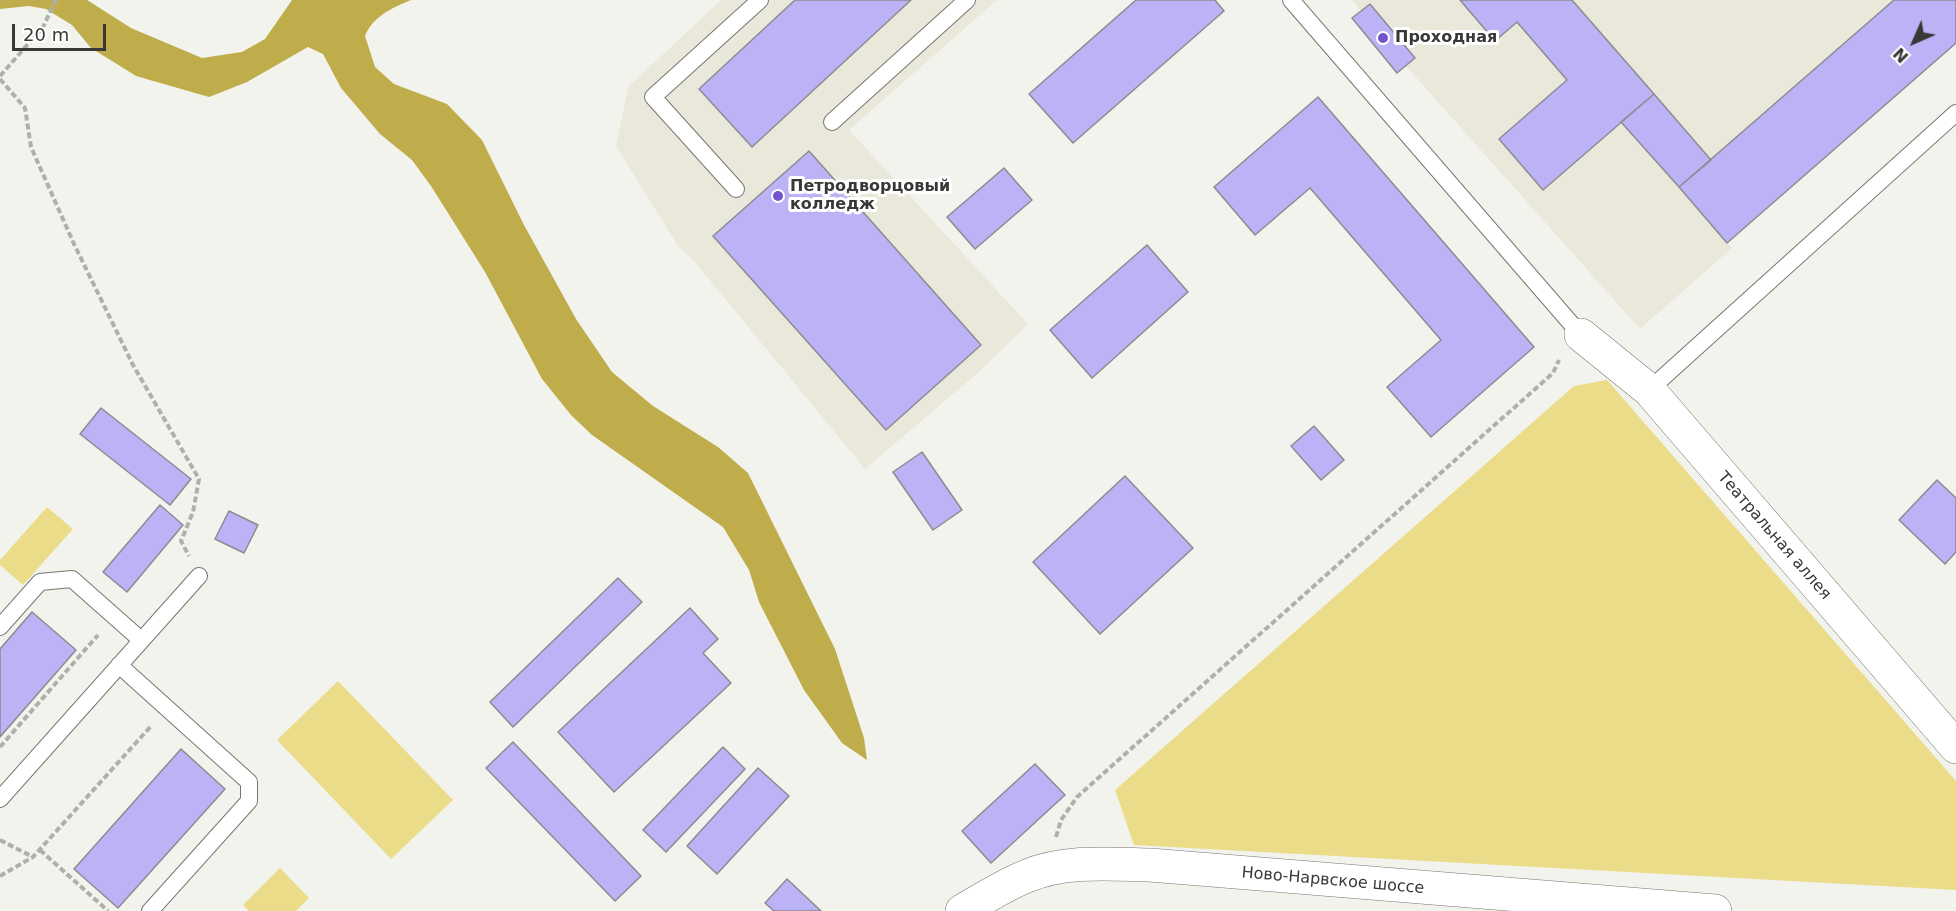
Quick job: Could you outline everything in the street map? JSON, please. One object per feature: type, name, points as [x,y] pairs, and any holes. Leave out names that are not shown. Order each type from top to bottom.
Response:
[{"type":"street","name":"Театральная аллея","points":[[1581,335],[1649,390],[1956,747]]},
{"type":"street","name":"Ново-Нарвское шоссе","points":[[962,911],[1028,875],[1104,864],[1677,910],[1715,911]]},
{"type":"lane","points":[[736,189],[653,97],[760,0]]},
{"type":"lane","points":[[832,122],[967,0]]},
{"type":"lane","points":[[1291,0],[1581,335]]},
{"type":"lane","points":[[1649,390],[1956,113]]},
{"type":"lane","points":[[0,799],[199,576]]},
{"type":"lane","points":[[0,627],[40,582],[72,579],[141,640]]},
{"type":"lane","points":[[119,665],[249,782],[249,801],[150,911]]},
{"type":"path","points":[[56,0],[43,27],[0,77],[25,108],[31,147],[74,244],[133,365],[199,479],[194,512],[180,541],[199,576]]},
{"type":"path","points":[[1051,870],[1054,845],[1061,819],[1077,797],[1553,373],[1563,351],[1581,335]]},
{"type":"path","points":[[0,747],[115,616]]},
{"type":"path","points":[[0,876],[33,857],[40,850],[167,708]]},
{"type":"path","points":[[0,840],[33,857]]},
{"type":"path","points":[[40,850],[108,911]]},
{"type":"shaded area","points":[[0,0],[87,0],[131,28],[202,58],[242,52],[265,39],[292,0],[411,0],[378,18],[368,29],[365,36],[375,67],[394,84],[447,104],[482,140],[524,225],[576,319],[612,372],[653,406],[718,447],[748,473],[835,649],[864,738],[867,760],[842,743],[804,690],[759,602],[749,570],[723,527],[592,435],[571,415],[542,379],[485,272],[431,186],[412,160],[380,134],[341,88],[323,54],[308,47],[247,82],[209,97],[136,76],[91,48],[72,25],[46,9],[29,6],[0,9]]},
{"type":"shaded area","name":"Петродворцовый колледж","points":[[721,0],[997,0],[849,130],[1028,324],[981,370],[865,469],[694,261],[678,246],[616,146],[628,87]]},
{"type":"shaded area","points":[[1352,0],[1956,0],[1727,242],[1732,248],[1640,329],[1406,66],[1397,73],[1352,18],[1361,11]]},
{"type":"shaded area","points":[[1607,380],[1956,781],[1956,890],[1134,845],[1115,790],[1574,386]]},
{"type":"shaded area","points":[[47,507],[73,529],[23,585],[0,565],[0,560]]},
{"type":"shaded area","points":[[338,681],[453,800],[391,859],[277,740]]},
{"type":"shaded area","points":[[280,868],[309,898],[296,911],[249,911],[243,905]]},
{"type":"building","points":[[795,0],[911,0],[752,147],[699,89]]},
{"type":"building","points":[[1136,0],[1215,0],[1224,11],[1073,143],[1029,94]]},
{"type":"building","points":[[1460,0],[1572,0],[1654,94],[1543,190],[1499,139],[1567,80],[1517,22],[1495,41]]},
{"type":"building","points":[[1894,0],[1956,0],[1956,43],[1727,243],[1679,187]]},
{"type":"building","name":"Проходная","points":[[1370,4],[1415,58],[1397,73],[1352,18]]},
{"type":"building","points":[[1654,94],[1711,160],[1679,187],[1621,122]]},
{"type":"building","points":[[1318,97],[1534,347],[1431,437],[1387,387],[1441,340],[1310,188],[1255,235],[1214,187]]},
{"type":"building","points":[[809,151],[981,345],[886,430],[713,236]]},
{"type":"building","points":[[1004,168],[1032,200],[975,249],[947,217]]},
{"type":"building","points":[[1147,245],[1188,292],[1092,378],[1050,330]]},
{"type":"building","points":[[101,408],[191,479],[170,505],[80,434]]},
{"type":"building","points":[[1314,426],[1344,460],[1321,480],[1291,446]]},
{"type":"building","points":[[922,452],[962,510],[933,530],[893,472]]},
{"type":"building","points":[[1125,476],[1193,548],[1100,634],[1033,562]]},
{"type":"building","points":[[1937,480],[1956,498],[1956,552],[1945,564],[1899,520]]},
{"type":"building","points":[[160,505],[183,525],[127,592],[103,572]]},
{"type":"building","points":[[229,511],[258,525],[244,553],[215,539]]},
{"type":"building","points":[[618,578],[642,602],[513,727],[490,702]]},
{"type":"building","points":[[690,608],[718,639],[703,653],[731,683],[614,792],[558,732]]},
{"type":"building","points":[[32,612],[76,650],[0,737],[0,649]]},
{"type":"building","points":[[513,742],[641,876],[615,901],[486,768]]},
{"type":"building","points":[[723,747],[745,769],[666,852],[643,830]]},
{"type":"building","points":[[181,749],[225,789],[118,908],[74,869]]},
{"type":"building","points":[[1035,764],[1065,795],[991,863],[962,831]]},
{"type":"building","points":[[758,768],[789,796],[717,874],[687,846]]},
{"type":"building","points":[[787,879],[821,911],[774,911],[765,903]]},
{"type":"place","name":"Проходная","points":[[1383,38]]},
{"type":"place","name":"Петродворцовый колледж","points":[[778,196]]}]
